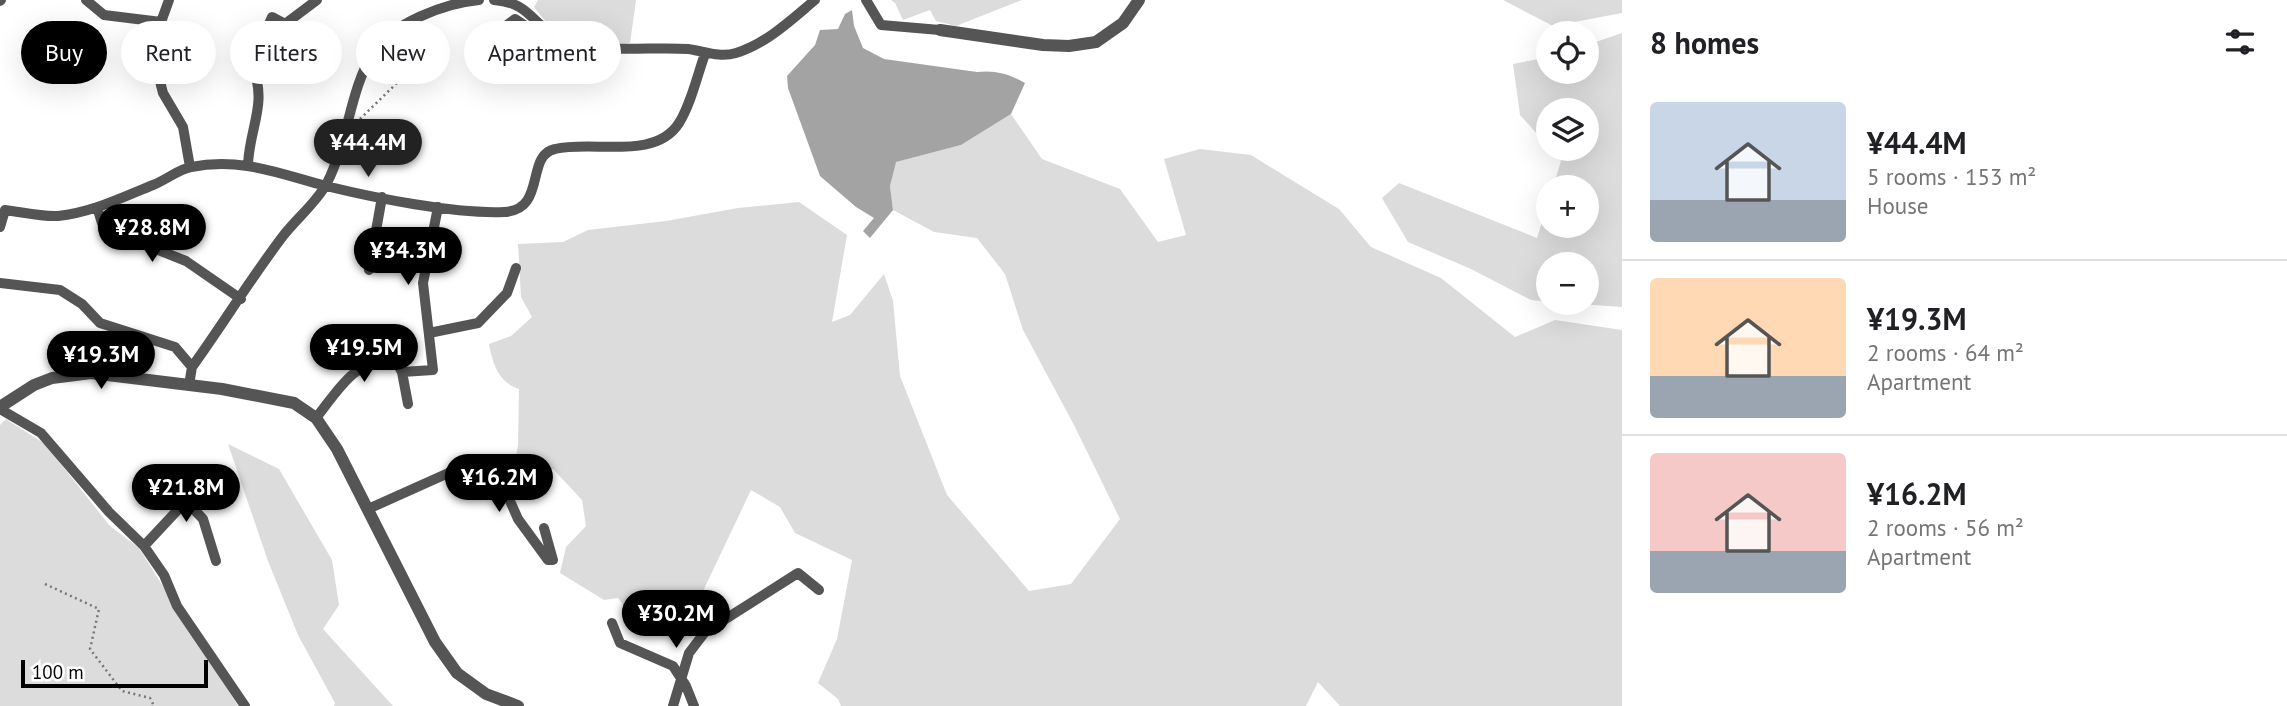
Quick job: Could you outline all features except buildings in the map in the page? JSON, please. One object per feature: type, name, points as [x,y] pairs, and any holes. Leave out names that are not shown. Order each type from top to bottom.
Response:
[{"type":"street","points":[[86,0],[104,15],[153,21]]},
{"type":"street","points":[[161,21],[169,0]]},
{"type":"street","points":[[248,164],[249,146],[261,100],[260,83],[253,65],[271,17],[285,24],[317,0]]},
{"type":"street","points":[[189,385],[192,367],[282,237],[326,186],[343,146],[358,90],[373,52],[393,32],[442,7],[456,2],[479,0]]},
{"type":"street","points":[[495,0],[513,1],[537,21]]},
{"type":"street","points":[[621,48],[690,49],[705,54],[732,54],[758,45],[815,0]]},
{"type":"street","points":[[866,0],[881,25],[1069,46],[1096,42],[1123,23],[1139,0]]},
{"type":"street","points":[[0,227],[5,210],[57,216],[97,207],[163,181],[190,167],[248,164],[326,186],[382,197],[438,207],[507,212],[525,203],[534,192],[539,160],[551,149],[652,145],[666,138],[679,123],[705,54]]},
{"type":"street","points":[[161,84],[163,93],[183,127],[190,167]]},
{"type":"street","points":[[369,270],[382,197]]},
{"type":"street","points":[[97,207],[102,223],[113,232],[186,261],[241,299]]},
{"type":"street","points":[[402,372],[433,370],[423,283],[438,207]]},
{"type":"street","points":[[429,332],[478,323],[507,293],[516,268]]},
{"type":"street","points":[[0,284],[60,290],[82,304],[100,323],[175,346],[192,367]]},
{"type":"street","points":[[316,418],[356,370],[376,360],[394,358],[402,372],[408,404]]},
{"type":"street","points":[[245,706],[177,606],[164,575],[144,547],[109,512],[41,433],[0,408],[34,385],[52,378],[91,373],[268,396],[294,403],[316,418],[337,449],[435,642],[457,673],[486,694],[518,706]]},
{"type":"street","points":[[368,509],[464,466],[506,492],[518,519],[548,560],[553,559],[544,528]]},
{"type":"street","points":[[144,547],[186,501],[203,519],[216,561]]},
{"type":"street","points":[[673,706],[679,692],[680,677],[690,653],[705,632],[798,573],[819,590]]},
{"type":"street","points":[[612,623],[620,643],[673,666],[694,706]]},
{"type":"path","points":[[355,124],[396,84]]},
{"type":"path","points":[[45,584],[99,609],[90,649],[122,691],[150,698],[154,706]]},
{"type":"shaded area","points":[[538,0],[636,0],[630,43],[621,44],[621,21],[545,21],[534,7]]},
{"type":"shaded area","points":[[891,0],[1022,0],[956,26],[936,21],[930,10],[903,20]]},
{"type":"shaded area","points":[[1503,0],[1622,0],[1622,13],[1580,21],[1543,21]]},
{"type":"shaded area","points":[[852,10],[854,26],[863,48],[884,59],[977,72],[996,72],[1025,83],[1011,114],[961,145],[896,162],[890,186],[893,210],[870,238],[863,231],[874,218],[856,207],[820,176],[788,88],[787,76],[815,45],[820,30],[838,29],[845,14]]},
{"type":"shaded area","points":[[1622,33],[1622,307],[1599,305],[1599,252],[1536,252],[1536,301],[1408,242],[1382,198],[1399,183],[1536,238],[1599,238],[1599,175],[1557,175],[1561,161],[1599,161],[1599,98],[1536,98],[1536,133],[1520,115],[1513,64],[1536,60],[1536,84],[1599,84],[1599,41]]},
{"type":"shaded area","points":[[1011,114],[1042,159],[1120,189],[1158,242],[1186,235],[1164,159],[1200,149],[1251,155],[1339,209],[1371,247],[1441,278],[1515,337],[1555,320],[1622,330],[1622,706],[1340,706],[1318,682],[1306,706],[841,706],[838,699],[818,683],[837,639],[852,560],[795,533],[780,507],[751,490],[704,589],[692,633],[650,626],[634,616],[618,598],[604,600],[560,573],[566,547],[586,526],[582,500],[553,469],[530,464],[519,481],[511,486],[518,445],[519,389],[501,377],[489,344],[511,336],[532,317],[521,297],[518,244],[563,242],[588,230],[799,202],[847,235],[832,322],[850,315],[884,274],[893,301],[900,376],[947,495],[1029,591],[1071,584],[1120,519],[1023,330],[1005,274],[977,238],[934,232],[893,210],[890,186],[895,162],[961,145]]},
{"type":"shaded area","points":[[6,419],[45,444],[110,526],[139,548],[238,706],[0,706],[0,425]]},
{"type":"shaded area","points":[[228,444],[279,469],[332,560],[339,605],[323,629],[393,706],[334,706],[335,703],[298,635],[268,561]]}]
